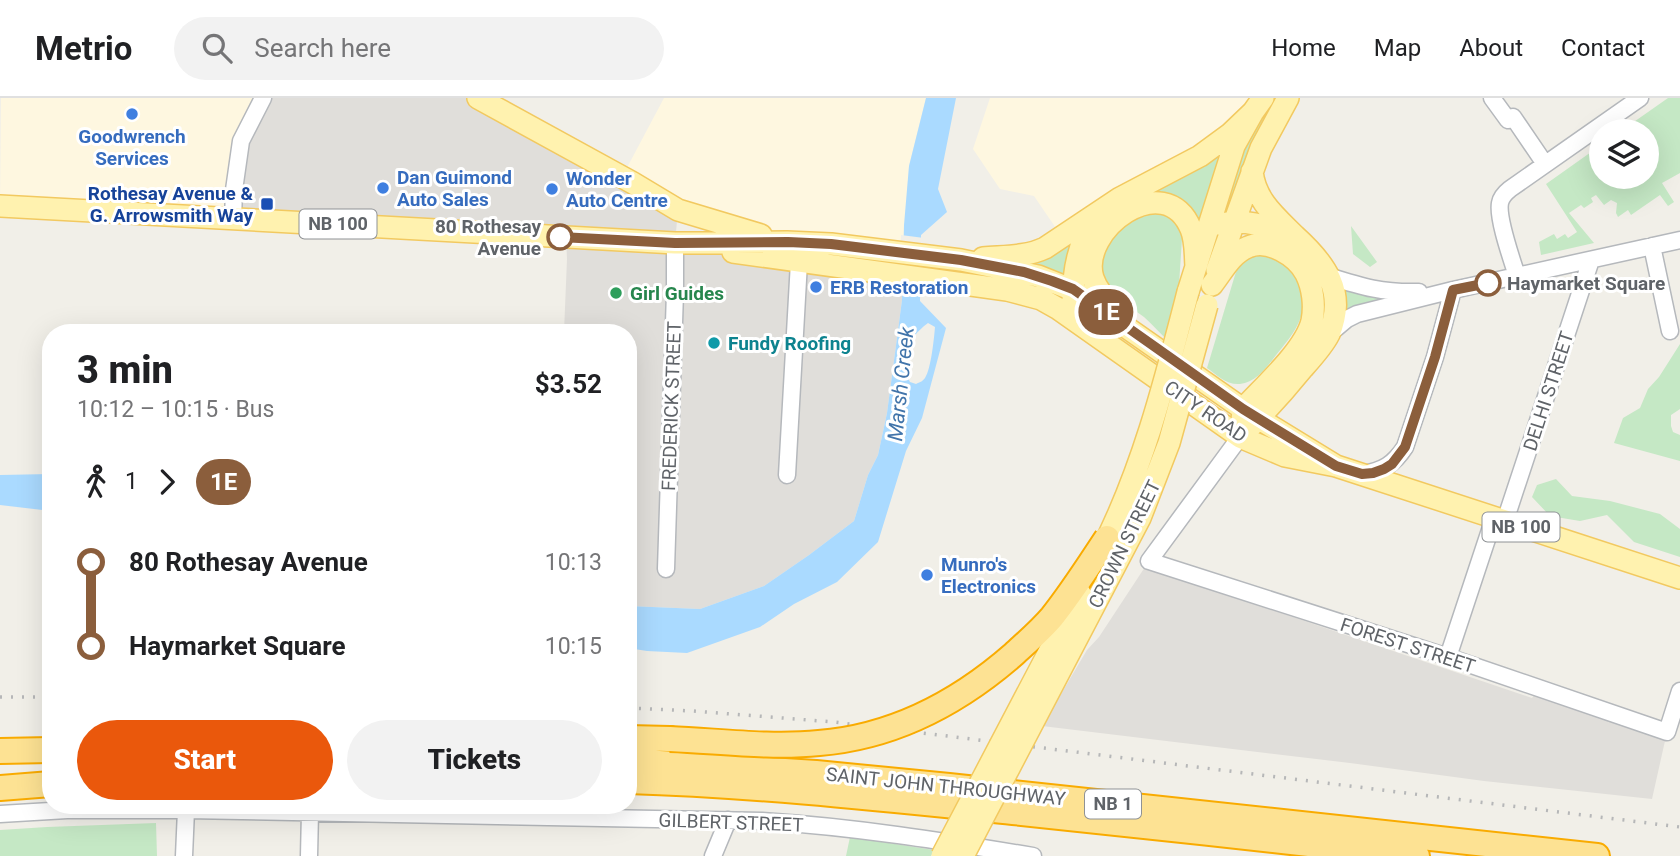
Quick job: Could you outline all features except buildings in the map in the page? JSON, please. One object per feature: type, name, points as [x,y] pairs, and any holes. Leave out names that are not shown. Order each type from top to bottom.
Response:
[{"type":"highway","points":[[637,738],[798,745],[871,735],[900,726],[949,702],[987,676],[1029,640],[1064,602],[1107,538]]},
{"type":"highway","points":[[0,751],[42,750]]},
{"type":"highway","name":"SAINT JOHN THROUGHWAY","points":[[637,762],[816,773],[949,786],[1598,856]]},
{"type":"highway","points":[[0,775],[42,775]]},
{"type":"highway","name":"SAINT JOHN THROUGHWAY","points":[[637,781],[828,794],[1417,856]]},
{"type":"highway","points":[[0,788],[42,785]]},
{"type":"main road","points":[[478,98],[634,183],[677,210],[788,242]]},
{"type":"main road","name":"CROWN STREET","points":[[954,852],[1140,518],[1168,443],[1234,221],[1261,148],[1288,98]]},
{"type":"main road","points":[[961,260],[1033,253],[1045,248],[1138,187],[1200,156],[1230,134],[1258,105]]},
{"type":"main road","name":"CROWN STREET","points":[[954,852],[1125,500],[1153,425],[1188,292],[1234,146],[1258,105]]},
{"type":"main road","points":[[1250,414],[1293,381],[1328,335],[1336,311],[1335,297],[1326,269],[1312,251],[1262,202],[1252,171]]},
{"type":"main road","points":[[1151,344],[1100,292],[1093,277],[1092,262],[1103,235],[1125,212],[1139,204],[1168,204],[1178,210],[1192,231],[1196,266]]},
{"type":"main road","name":"NB 100","points":[[0,206],[675,243],[831,244],[889,262]]},
{"type":"main road","points":[[1075,320],[1073,289],[1079,249],[1089,226],[1105,207]]},
{"type":"main road","points":[[675,243],[677,210]]},
{"type":"main road","points":[[1208,226],[1234,221],[1254,222],[1302,242]]},
{"type":"main road","name":"NB 100","points":[[675,243],[799,262],[889,262]]},
{"type":"main road","points":[[1210,295],[1234,255],[1246,247],[1265,243],[1292,258],[1304,271],[1311,288],[1312,322],[1305,338],[1250,414],[1240,437]]},
{"type":"main road","name":"CITY ROAD","points":[[889,262],[937,257],[961,260],[1038,276],[1073,289],[1250,414],[1336,466]]},
{"type":"main road","name":"CITY ROAD","points":[[889,262],[936,280],[1007,290],[1041,299],[1075,320],[1240,437],[1285,456],[1336,466]]},
{"type":"main road","name":"NB 100","points":[[1336,466],[1680,578]]},
{"type":"street","points":[[233,219],[234,190],[242,141],[263,98]]},
{"type":"street","points":[[1492,98],[1508,120],[1513,117],[1545,164]]},
{"type":"street","points":[[1517,276],[1500,214],[1500,202],[1505,192],[1640,98]]},
{"type":"street","points":[[1328,335],[1357,314],[1680,240]]},
{"type":"street","name":"FREDERICK STREET","points":[[666,569],[675,243]]},
{"type":"street","points":[[1652,246],[1670,331]]},
{"type":"street","name":"DELHI STREET","points":[[1448,657],[1500,520],[1591,260]]},
{"type":"street","points":[[787,475],[799,262]]},
{"type":"street","points":[[1328,276],[1386,292],[1453,290]]},
{"type":"street","points":[[1362,474],[1384,469],[1398,458],[1405,447],[1435,357],[1453,290]]},
{"type":"street","name":"FOREST STREET","points":[[1240,437],[1149,561],[1448,657],[1667,732],[1680,691]]},
{"type":"street","name":"GILBERT STREET","points":[[0,814],[42,811]]},
{"type":"street","points":[[184,856],[186,814]]},
{"type":"street","points":[[309,856],[310,814]]},
{"type":"street","name":"GILBERT STREET","points":[[414,814],[728,820],[821,825],[954,852],[1033,856]]},
{"type":"street","points":[[713,856],[728,820]]},
{"type":"shaded area","points":[[1,98],[263,98],[233,219],[0,206]]},
{"type":"shaded area","points":[[263,98],[478,98],[678,210],[675,243],[903,275],[887,413],[878,455],[868,475],[854,521],[764,586],[700,609],[637,606],[637,324],[564,324],[566,237],[233,219],[234,190]]},
{"type":"shaded area","points":[[664,98],[926,98],[909,166],[903,253],[742,230],[622,177]]},
{"type":"shaded area","points":[[990,98],[1263,98],[1253,112],[1062,237],[1034,196],[1000,189],[973,149]]},
{"type":"shaded area","points":[[1145,567],[1532,698],[1539,688],[1667,732],[1652,799],[1042,726],[1087,650],[1099,637]]},
{"type":"green space","points":[[1272,98],[1279,98],[1229,211],[1222,216],[1234,168]]},
{"type":"green space","points":[[1668,98],[1680,98],[1680,173],[1662,183],[1674,202],[1668,206],[1660,195],[1631,215],[1628,210],[1618,217],[1617,203],[1611,200],[1604,205],[1596,195],[1591,198],[1593,202],[1584,208],[1581,205],[1569,213],[1594,243],[1541,255],[1539,242],[1554,234],[1557,239],[1565,234],[1568,238],[1577,232],[1546,184],[1589,154],[1589,189],[1659,189],[1659,119],[1638,119]]},
{"type":"green space","points":[[1222,149],[1199,224],[1173,197],[1151,193]]},
{"type":"green space","points":[[1144,213],[1166,213],[1180,227],[1182,239],[1179,285],[1167,340],[1144,317],[1113,295],[1101,269],[1105,249],[1110,240]]},
{"type":"green space","points":[[1351,226],[1377,262],[1370,267],[1353,254]]},
{"type":"green space","points":[[1074,237],[1066,275],[1033,262]]},
{"type":"green space","points":[[1269,254],[1296,276],[1302,294],[1301,315],[1287,342],[1263,371],[1245,383],[1230,383],[1207,368],[1238,267],[1247,256]]},
{"type":"green space","points":[[1343,288],[1401,294],[1343,316]]},
{"type":"green space","points":[[1680,344],[1680,409],[1671,415],[1671,426],[1673,432],[1680,435],[1680,461],[1614,443],[1623,418],[1640,408],[1648,389]]},
{"type":"green space","points":[[1556,479],[1572,496],[1610,501],[1660,514],[1680,529],[1680,557],[1634,542],[1607,515],[1580,521],[1550,516],[1532,497],[1537,485]]},
{"type":"green space","points":[[156,823],[157,856],[0,856],[0,830]]},
{"type":"green space","points":[[850,837],[934,850],[931,856],[846,856]]},
{"type":"water","name":"Marsh Creek","points":[[926,98],[956,98],[938,189],[947,212],[921,235],[920,301],[946,328],[922,418],[906,451],[878,542],[837,582],[794,604],[760,627],[687,653],[637,649],[637,606],[700,609],[764,586],[854,521],[868,475],[878,455],[887,413],[902,300],[909,166]],"holes":[[[928,323],[935,327],[932,354],[924,379],[916,384],[910,382],[902,363],[903,356],[916,334]]]},
{"type":"water","points":[[42,474],[42,510],[0,505],[0,475]]},
{"type":"pier","points":[[901,235],[924,238],[924,289],[899,285]]},
{"type":"railway","points":[[0,697],[42,697]]},
{"type":"railway","points":[[637,708],[834,722],[1680,827]]},
{"type":"bus line","name":"1E","points":[[560,237],[675,243],[831,244],[961,260],[1038,276],[1073,289],[1258,419],[1336,466],[1362,474],[1373,473],[1392,464],[1405,447],[1435,357],[1453,290],[1488,283]]},
{"type":"place","name":"Goodwrench Services","points":[[132,114]]},
{"type":"place","name":"Dan Guimond Auto Sales","points":[[383,188]]},
{"type":"place","name":"Wonder Auto Centre","points":[[552,189]]},
{"type":"place","name":"Rothesay Avenue & G. Arrowsmith Way","points":[[267,204]]},
{"type":"place","name":"80 Rothesay Avenue","points":[[560,237]]},
{"type":"place","name":"Haymarket Square","points":[[1488,283]]},
{"type":"place","name":"ERB Restoration","points":[[816,287]]},
{"type":"place","name":"Girl Guides","points":[[616,293]]},
{"type":"place","name":"Fundy Roofing","points":[[714,343]]},
{"type":"place","name":"Munro's Electronics","points":[[927,575]]}]
